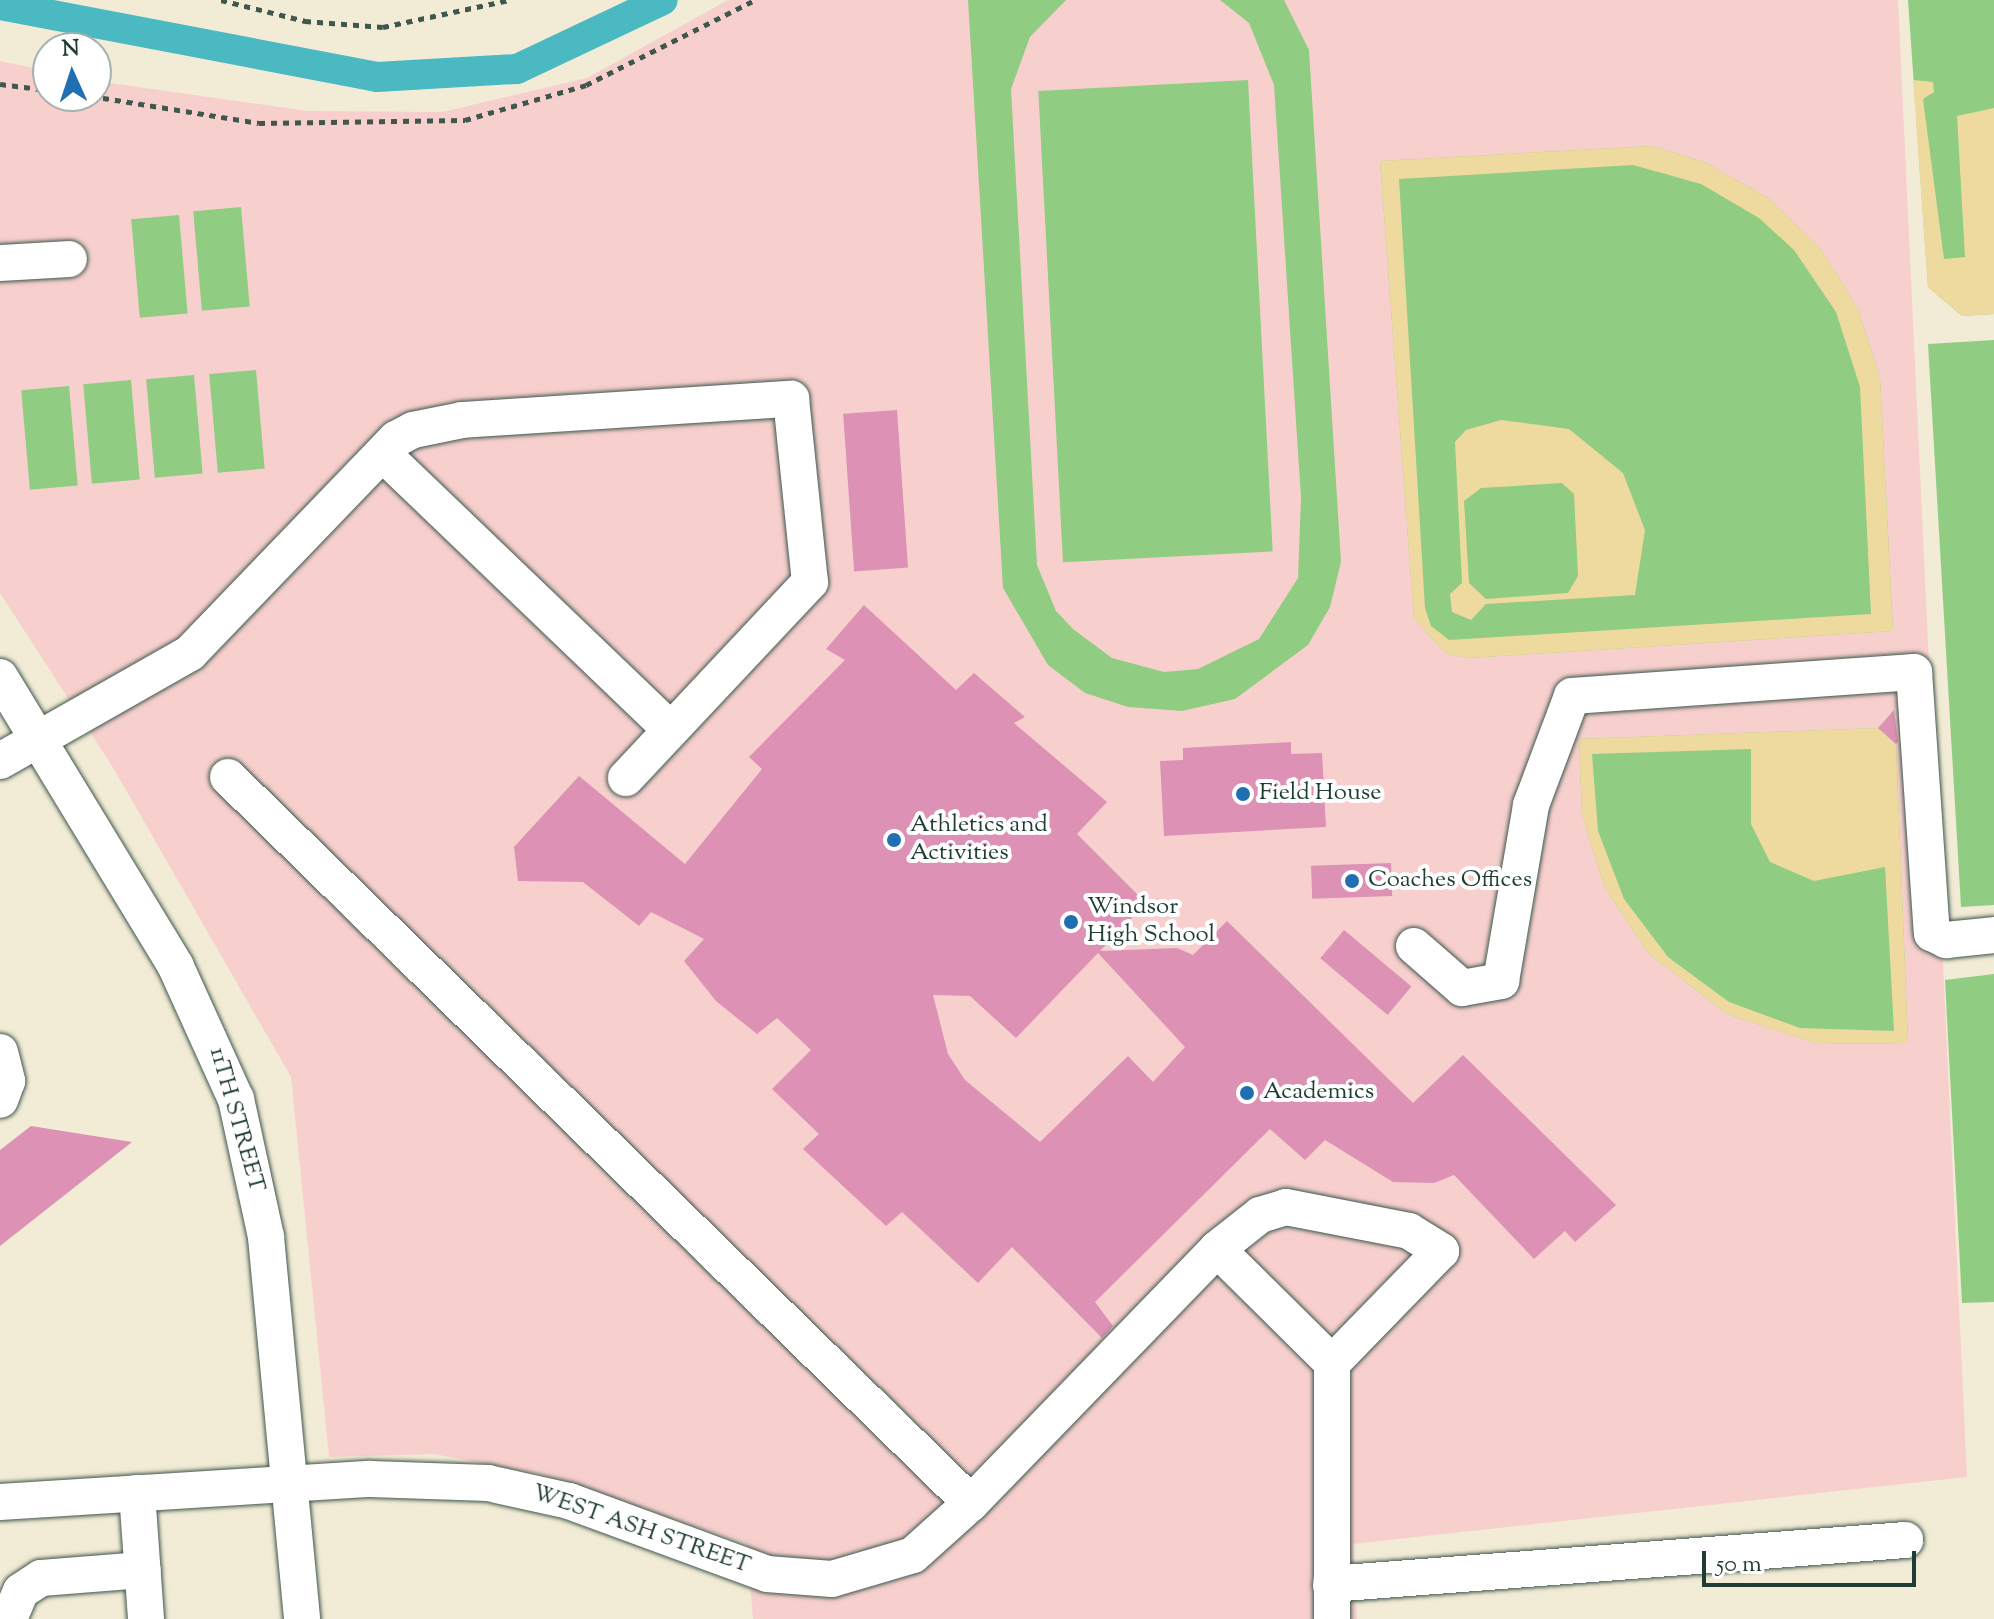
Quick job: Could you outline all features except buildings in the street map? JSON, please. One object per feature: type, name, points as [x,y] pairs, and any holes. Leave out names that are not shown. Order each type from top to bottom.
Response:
[{"type":"street","points":[[0,263],[69,259]]},
{"type":"street","points":[[0,761],[36,739],[93,714],[190,653],[405,434],[444,422],[791,399],[797,488],[810,582],[668,727],[626,778]]},
{"type":"street","points":[[383,454],[668,727]]},
{"type":"street","points":[[1414,946],[1462,988],[1501,981],[1531,805],[1572,696],[1914,672],[1932,933],[1946,940],[1994,935]]},
{"type":"street","name":"11TH STREET","points":[[0,677],[176,967],[236,1099],[266,1237],[302,1619]]},
{"type":"street","points":[[228,777],[971,1503]]},
{"type":"street","points":[[0,1052],[7,1081],[0,1100]]},
{"type":"street","name":"WEST ASH STREET","points":[[0,1502],[289,1483],[420,1478],[519,1489],[792,1579],[875,1571],[913,1555],[971,1503],[1217,1249],[1260,1215],[1286,1207],[1409,1231],[1441,1251],[1332,1363]]},
{"type":"street","points":[[1217,1249],[1332,1363],[1332,1601],[1905,1540]]},
{"type":"street","points":[[137,1493],[146,1619]]},
{"type":"street","points":[[9,1619],[21,1591],[41,1578],[143,1570]]},
{"type":"path","points":[[221,0],[305,21],[383,27],[509,0]]},
{"type":"path","points":[[112,99],[259,123],[465,120],[586,85],[755,0]]},
{"type":"path","points":[[0,84],[32,88]]},
{"type":"shaded area","name":"Windsor High School","points":[[728,0],[1898,0],[1967,1477],[1353,1544],[1357,1619],[753,1619],[747,1544],[545,1475],[434,1454],[329,1457],[291,1077],[112,766],[0,593],[0,61],[32,68],[32,112],[112,112],[112,83],[308,111],[442,112],[587,78]]},
{"type":"green space","points":[[968,0],[1066,0],[1030,37],[1011,89],[1037,565],[1056,611],[1073,629],[1112,658],[1164,672],[1198,669],[1259,639],[1298,578],[1301,498],[1274,85],[1249,23],[1220,0],[1284,0],[1309,50],[1341,562],[1330,607],[1308,645],[1235,699],[1182,711],[1128,707],[1085,693],[1048,665],[1003,588]]},
{"type":"green space","points":[[1908,0],[1994,0],[1994,314],[1962,316],[1928,287]]},
{"type":"green space","points":[[1248,80],[1273,551],[1063,562],[1038,91]]},
{"type":"green space","points":[[1652,146],[1704,162],[1768,198],[1821,249],[1858,309],[1880,378],[1893,631],[1469,658],[1447,654],[1414,619],[1380,161]]},
{"type":"green space","points":[[241,207],[250,307],[202,311],[193,211]]},
{"type":"green space","points":[[179,215],[188,314],[140,318],[131,219]]},
{"type":"green space","points":[[1994,340],[1994,905],[1961,907],[1928,344]]},
{"type":"green space","points":[[256,370],[265,469],[218,473],[209,374]]},
{"type":"green space","points":[[194,375],[203,474],[155,478],[146,379]]},
{"type":"green space","points":[[131,380],[140,480],[92,484],[83,384]]},
{"type":"green space","points":[[69,386],[78,486],[30,490],[21,390]]},
{"type":"green space","points":[[1878,728],[1896,744],[1908,1043],[1818,1044],[1727,1014],[1648,953],[1605,888],[1582,815],[1579,739]]},
{"type":"green space","points":[[1994,974],[1994,1302],[1962,1303],[1945,980]]},
{"type":"sand","points":[[1913,80],[1933,82],[1934,92],[1923,99],[1944,259],[1965,257],[1957,116],[1994,108],[1994,314],[1962,316],[1928,287]]},
{"type":"sand","points":[[1652,146],[1704,162],[1768,198],[1821,249],[1858,309],[1880,378],[1893,631],[1469,658],[1447,654],[1414,619],[1380,161]],"holes":[[[1633,165],[1701,184],[1759,218],[1794,250],[1836,312],[1860,387],[1871,614],[1449,640],[1431,626],[1425,608],[1399,179]]]},
{"type":"sand","points":[[1501,420],[1569,429],[1623,473],[1645,530],[1635,595],[1486,604],[1471,620],[1452,612],[1450,594],[1462,583],[1455,442],[1466,430]],"holes":[[[1562,483],[1574,494],[1578,576],[1568,593],[1486,599],[1469,583],[1464,501],[1481,488]]]},
{"type":"sand","points":[[1878,728],[1896,744],[1908,1043],[1818,1044],[1727,1014],[1648,953],[1605,888],[1582,815],[1579,739]],"holes":[[[1751,749],[1751,824],[1770,862],[1814,881],[1885,867],[1894,1031],[1800,1028],[1729,1002],[1668,957],[1624,899],[1598,831],[1592,754]]]},
{"type":"waterway","points":[[0,5],[377,77],[517,69],[663,0]]},
{"type":"place","name":"Field House","points":[[1243,794]]},
{"type":"place","name":"Athletics and Activities","points":[[894,840]]},
{"type":"place","name":"Coaches Offices","points":[[1352,881]]},
{"type":"place","name":"Windsor High School","points":[[1071,922]]},
{"type":"place","name":"Academics","points":[[1247,1093]]}]
